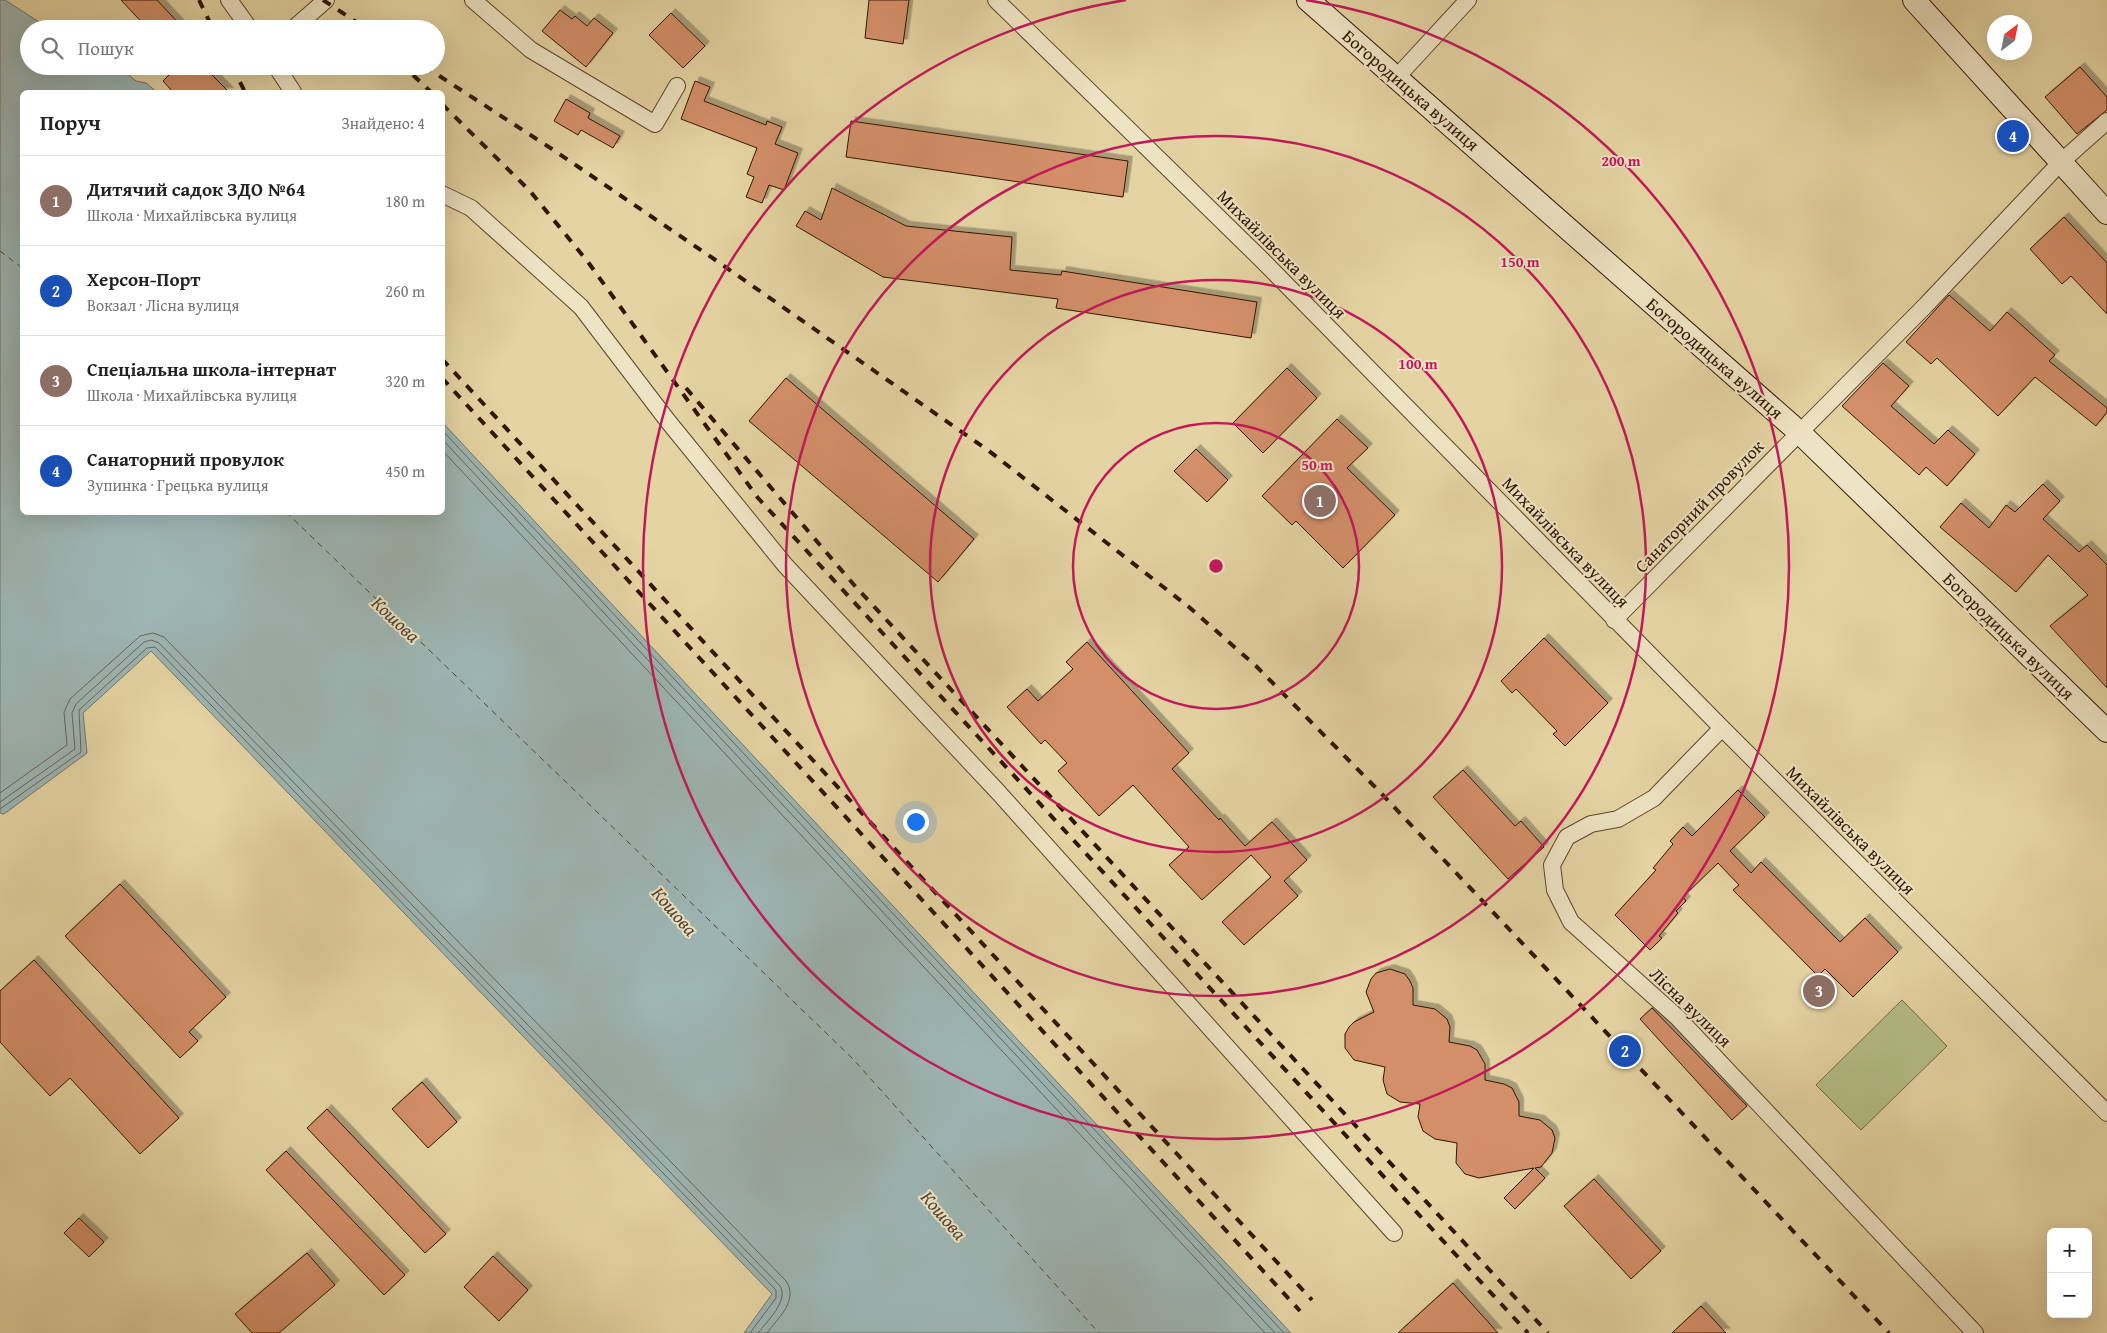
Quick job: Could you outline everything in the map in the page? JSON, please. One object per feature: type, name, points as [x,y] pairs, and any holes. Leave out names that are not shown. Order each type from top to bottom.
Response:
[{"type":"street","points":[[229,0],[243,20]]},
{"type":"street","points":[[303,20],[326,0]]},
{"type":"street","points":[[473,0],[531,50],[655,124],[677,86]]},
{"type":"street","name":"Михайлівська вулиця","points":[[996,0],[1262,260],[1614,620],[2107,1113]]},
{"type":"street","name":"Богородицька вулиця","points":[[1308,0],[1799,432],[2107,731]]},
{"type":"street","points":[[1396,78],[1468,0]]},
{"type":"street","points":[[1914,0],[2107,213]]},
{"type":"street","points":[[282,75],[292,90]]},
{"type":"street","name":"Санаторний провулок","points":[[1614,620],[1926,304],[2061,162],[2107,121]]},
{"type":"street","points":[[445,195],[471,208],[581,307],[667,420],[785,565],[999,793],[1394,1233]]},
{"type":"street","name":"Лісна вулиця","points":[[1722,728],[1654,798],[1618,819],[1591,824],[1567,837],[1552,865],[1555,890],[1571,922],[1677,1017],[1975,1333]]},
{"type":"green space","points":[[1902,1000],[1947,1046],[1861,1130],[1816,1085]]},
{"type":"water","name":"Кошова","points":[[0,0],[5,0],[36,20],[20,20],[20,75],[129,75],[136,81],[146,83],[155,90],[20,90],[20,515],[445,515],[445,425],[1291,1333],[744,1333],[772,1294],[151,651],[83,713],[87,753],[4,814],[0,813]]},
{"type":"building","points":[[121,0],[157,0],[176,20],[140,20]]},
{"type":"building","points":[[869,0],[909,0],[903,44],[865,38]]},
{"type":"building","points":[[560,10],[572,19],[575,16],[587,26],[594,18],[613,33],[586,67],[542,31]]},
{"type":"building","points":[[671,13],[705,46],[683,68],[649,35]]},
{"type":"building","points":[[2080,67],[2107,97],[2107,110],[2077,134],[2045,97]]},
{"type":"building","points":[[169,75],[212,75],[227,90],[171,90],[163,81]]},
{"type":"building","points":[[695,81],[710,87],[704,101],[766,125],[767,121],[782,127],[775,144],[798,153],[784,190],[769,185],[762,203],[746,197],[754,177],[747,174],[757,148],[681,119]]},
{"type":"building","points":[[566,99],[590,113],[588,118],[620,136],[613,148],[581,130],[578,135],[554,121]]},
{"type":"building","points":[[851,121],[1128,161],[1123,197],[846,157]]},
{"type":"building","points":[[832,188],[906,226],[1012,237],[1010,270],[1061,275],[1062,271],[1257,302],[1251,338],[1056,308],[1058,299],[883,277],[796,226],[805,211],[821,220]]},
{"type":"building","points":[[2064,217],[2107,263],[2107,314],[2071,276],[2062,284],[2030,249]]},
{"type":"building","points":[[1949,295],[1990,331],[2007,312],[2055,355],[2049,361],[2107,408],[2107,412],[2096,426],[2035,377],[1998,416],[1937,358],[1931,364],[1906,342]]},
{"type":"building","points":[[1883,363],[1909,386],[1891,406],[1934,444],[1948,430],[1975,454],[1947,486],[1926,467],[1919,475],[1842,406]]},
{"type":"building","points":[[1287,368],[1317,398],[1263,453],[1233,423]]},
{"type":"building","points":[[786,378],[974,539],[938,582],[749,421]]},
{"type":"building","points":[[1337,419],[1368,448],[1347,468],[1395,515],[1343,568],[1296,521],[1292,525],[1262,496]]},
{"type":"building","points":[[1196,449],[1228,480],[1207,502],[1174,471]]},
{"type":"building","points":[[2043,484],[2060,501],[2043,519],[2079,552],[2087,545],[2107,565],[2107,688],[2050,626],[2088,595],[2048,555],[2016,592],[1940,527],[1961,503],[1989,528],[2006,505],[2015,512]]},
{"type":"building","points":[[1544,638],[1608,703],[1565,746],[1553,734],[1557,731],[1516,689],[1512,693],[1501,681]]},
{"type":"building","points":[[1087,642],[1189,753],[1172,769],[1245,846],[1272,822],[1307,860],[1284,881],[1298,896],[1244,945],[1222,922],[1271,877],[1251,855],[1202,900],[1169,865],[1189,847],[1133,785],[1099,816],[1058,771],[1067,763],[1045,740],[1041,744],[1007,707],[1027,689],[1038,701],[1073,669],[1066,662]]},
{"type":"building","points":[[1463,770],[1515,826],[1521,821],[1544,847],[1508,879],[1433,797]]},
{"type":"building","points":[[1738,790],[1765,817],[1730,851],[1751,873],[1761,862],[1840,942],[1865,918],[1898,952],[1853,997],[1825,969],[1818,976],[1733,890],[1739,885],[1718,863],[1683,897],[1686,901],[1676,911],[1678,913],[1659,936],[1662,938],[1650,950],[1615,915],[1656,870],[1653,868],[1673,844],[1670,841],[1683,827],[1692,836]]},
{"type":"building","points":[[120,884],[226,997],[189,1032],[198,1041],[180,1058],[65,936]]},
{"type":"building","points":[[34,960],[179,1118],[140,1154],[70,1078],[50,1096],[0,1042],[0,991]]},
{"type":"building","points":[[1390,969],[1405,974],[1410,981],[1413,988],[1413,1005],[1435,1009],[1447,1019],[1450,1027],[1449,1042],[1470,1046],[1477,1050],[1485,1064],[1485,1080],[1504,1084],[1512,1088],[1519,1102],[1519,1116],[1540,1120],[1552,1130],[1555,1138],[1552,1153],[1541,1167],[1535,1168],[1545,1178],[1515,1209],[1504,1198],[1534,1168],[1479,1178],[1465,1174],[1456,1163],[1457,1143],[1435,1139],[1423,1131],[1418,1117],[1420,1104],[1400,1102],[1387,1094],[1383,1080],[1385,1067],[1354,1060],[1345,1048],[1345,1034],[1349,1027],[1354,1022],[1374,1012],[1366,992],[1371,979],[1376,973]]},
{"type":"building","points":[[1652,1008],[1747,1106],[1732,1120],[1640,1019]]},
{"type":"building","points":[[422,1082],[457,1122],[428,1148],[392,1109]]},
{"type":"building","points":[[327,1109],[446,1234],[425,1253],[307,1128]]},
{"type":"building","points":[[286,1151],[405,1275],[384,1295],[266,1170]]},
{"type":"building","points":[[1594,1179],[1661,1251],[1631,1279],[1564,1206]]},
{"type":"building","points":[[79,1218],[104,1242],[89,1257],[64,1233]]},
{"type":"building","points":[[307,1253],[335,1285],[279,1333],[252,1333],[235,1314]]},
{"type":"building","points":[[493,1256],[528,1290],[499,1321],[464,1287]]},
{"type":"building","points":[[1453,1283],[1498,1333],[1398,1333]]},
{"type":"building","points":[[1701,1306],[1726,1333],[1672,1333]]},
{"type":"ferry route","points":[[0,251],[20,266]]},
{"type":"ferry route","points":[[289,515],[852,1058],[1099,1333]]},
{"type":"railway","points":[[199,0],[209,20]]},
{"type":"railway","points":[[323,0],[353,20]]},
{"type":"railway","points":[[236,75],[244,90]]},
{"type":"railway","points":[[413,75],[429,90]]},
{"type":"railway","points":[[438,75],[552,149],[714,259],[989,451],[1189,607],[1256,666],[1380,792],[1889,1333]]},
{"type":"railway","points":[[445,107],[530,191],[588,262],[758,498],[1528,1333]]},
{"type":"railway","points":[[445,362],[1312,1300]]},
{"type":"railway","points":[[445,381],[1300,1311]]},
{"type":"railway","points":[[686,388],[855,586],[1548,1333]]},
{"type":"place","name":"Санаторний провулок","points":[[2013,136]]},
{"type":"place","name":"Дитячий садок ЗДО №64","points":[[1320,501]]},
{"type":"place","name":"Спеціальна школа-інтернат","points":[[1819,991]]},
{"type":"place","name":"Херсон-Порт","points":[[1625,1051]]}]
